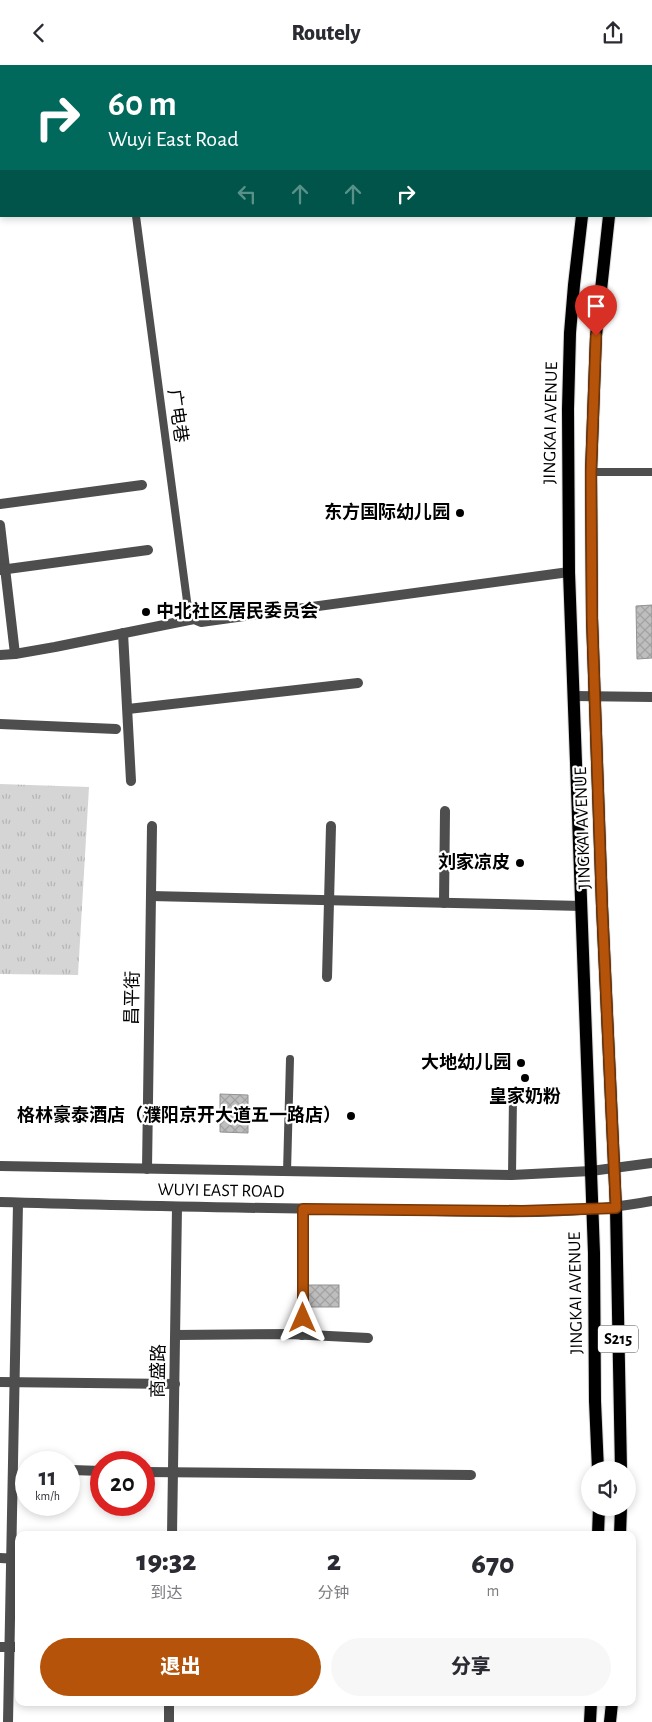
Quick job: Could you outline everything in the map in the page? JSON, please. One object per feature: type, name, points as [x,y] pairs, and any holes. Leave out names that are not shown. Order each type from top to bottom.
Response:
[{"type":"main road","name":"JINGKAI AVENUE","points":[[608,217],[596,336],[591,472],[592,618],[616,1208],[620,1461]]},
{"type":"main road","name":"JINGKAI AVENUE","points":[[582,218],[570,333],[568,417],[569,572],[591,1171],[598,1461]]},
{"type":"main road","points":[[598,1516],[598,1531]]},
{"type":"main road","points":[[620,1531],[621,1516]]},
{"type":"main road","points":[[590,1722],[592,1706]]},
{"type":"main road","points":[[610,1722],[612,1706]]},
{"type":"street","points":[[0,504],[142,485]]},
{"type":"street","points":[[0,525],[2,570],[15,654]]},
{"type":"street","points":[[2,570],[148,550]]},
{"type":"street","points":[[0,655],[15,654],[194,619],[201,622],[569,572]]},
{"type":"street","points":[[123,633],[131,781]]},
{"type":"street","points":[[128,709],[358,683]]},
{"type":"street","points":[[574,696],[652,697]]},
{"type":"street","points":[[0,724],[116,729]]},
{"type":"street","points":[[444,903],[445,811]]},
{"type":"street","points":[[327,977],[331,826]]},
{"type":"street","name":"昌平街","points":[[147,1169],[152,827]]},
{"type":"street","points":[[151,896],[582,906]]},
{"type":"street","name":"WUYI EAST ROAD","points":[[0,1166],[512,1175],[591,1171],[652,1163]]},
{"type":"street","name":"WUYI EAST ROAD","points":[[0,1202],[177,1207],[504,1211],[616,1208],[652,1201]]},
{"type":"street","points":[[8,1722],[9,1647],[15,1558],[14,1382],[18,1203]]},
{"type":"street","name":"商盛路","points":[[172,1531],[176,1384],[177,1207]]},
{"type":"street","points":[[176,1335],[290,1334],[368,1338]]},
{"type":"street","points":[[0,1382],[176,1384]]},
{"type":"street","points":[[155,1471],[471,1475]]},
{"type":"street","points":[[0,1558],[15,1558]]},
{"type":"street","points":[[169,1706],[169,1722]]},
{"type":"lane","name":"广电巷","points":[[136,217],[187,601],[189,612],[194,619]]},
{"type":"lane","points":[[591,472],[652,472]]},
{"type":"lane","points":[[287,1172],[290,1059]]},
{"type":"lane","points":[[512,1175],[513,1096]]},
{"type":"lane","points":[[302,1336],[303,1209]]},
{"type":"green space","points":[[0,784],[89,787],[78,975],[0,974]]},
{"type":"building","points":[[652,605],[652,658],[637,659],[636,606]]},
{"type":"building","points":[[220,1094],[248,1095],[248,1133],[220,1132]]},
{"type":"building","points":[[308,1285],[339,1285],[339,1307],[308,1307]]},
{"type":"place","name":"东方国际幼儿园","points":[[460,513]]},
{"type":"place","name":"中北社区居民委员会","points":[[146,612]]},
{"type":"place","name":"刘家凉皮","points":[[520,863]]},
{"type":"place","name":"大地幼儿园","points":[[521,1063]]},
{"type":"place","name":"皇家奶粉","points":[[525,1078]]},
{"type":"place","name":"格林豪泰酒店（濮阳京开大道五一路店）","points":[[351,1116]]},
{"type":"route","points":[[303,1318],[303,1209],[522,1211],[616,1208],[602,906],[592,618],[591,472],[596,336]]}]
